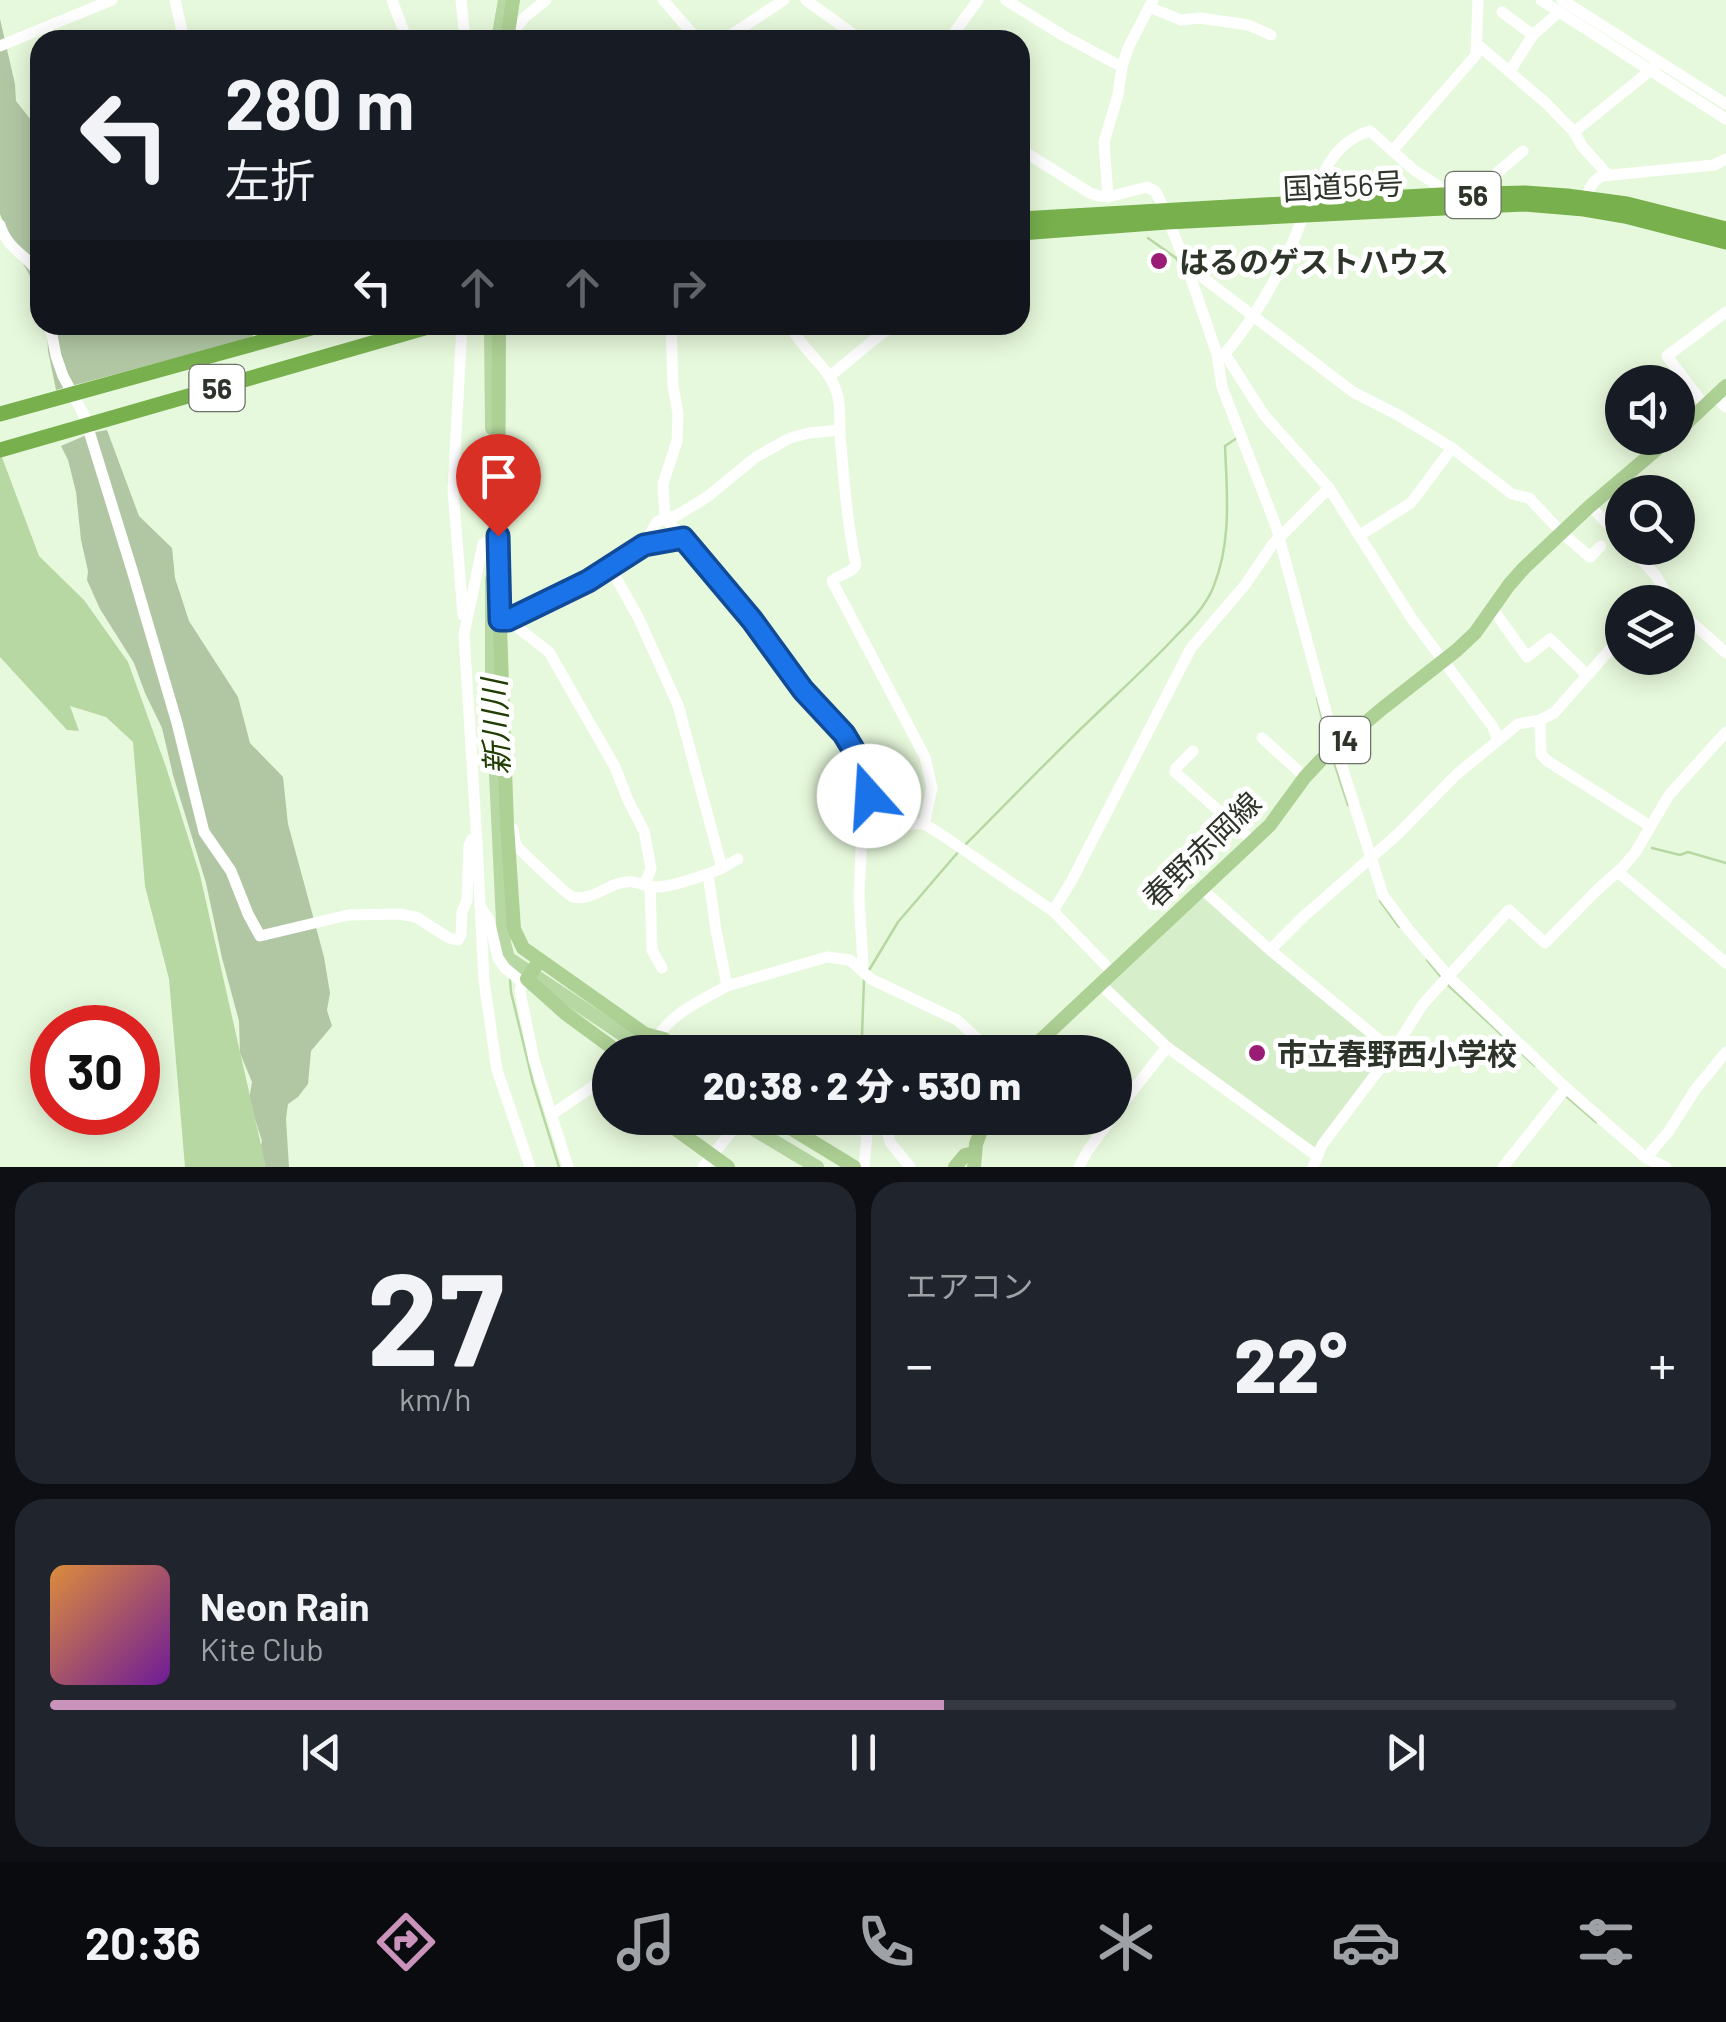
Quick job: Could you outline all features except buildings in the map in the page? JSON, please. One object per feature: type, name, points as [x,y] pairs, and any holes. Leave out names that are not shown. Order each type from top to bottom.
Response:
[{"type":"highway","name":"国道56号","points":[[1030,232],[1315,195],[1525,193],[1656,210],[1726,230]]},
{"type":"highway","name":"国道56号","points":[[1030,219],[1165,216],[1297,222],[1509,204],[1586,203],[1726,242]]},
{"type":"highway","name":"56","points":[[0,414],[286,335]]},
{"type":"highway","name":"56","points":[[0,450],[400,335]]},
{"type":"main road","points":[[509,30],[513,0]]},
{"type":"main road","points":[[500,335],[498,536],[514,929],[523,948],[630,1035]]},
{"type":"main road","points":[[1695,417],[1718,399]]},
{"type":"main road","name":"春野赤岡線","points":[[1046,1035],[1254,842],[1305,777],[1475,633],[1524,568],[1650,455]]},
{"type":"main road","points":[[540,960],[524,981],[566,1013],[619,1035]]},
{"type":"main road","points":[[683,1135],[708,1162],[728,1167]]},
{"type":"main road","points":[[802,1135],[854,1167]]},
{"type":"main road","points":[[955,1167],[965,1155],[974,1160],[978,1135]]},
{"type":"street","points":[[39,30],[112,0]]},
{"type":"street","points":[[175,0],[182,30]]},
{"type":"street","points":[[392,0],[404,30]]},
{"type":"street","points":[[461,0],[464,30]]},
{"type":"street","points":[[515,30],[546,0]]},
{"type":"street","points":[[663,0],[689,30]]},
{"type":"street","points":[[738,30],[784,0]]},
{"type":"street","points":[[806,0],[847,30]]},
{"type":"street","points":[[956,30],[978,0]]},
{"type":"street","points":[[1006,0],[1122,68]]},
{"type":"street","points":[[1394,150],[1476,55],[1478,0]]},
{"type":"street","points":[[1541,0],[1560,6],[1656,67],[1726,119]]},
{"type":"street","points":[[1108,196],[1104,142],[1128,48],[1151,4],[1181,20],[1200,18],[1248,26],[1271,35]]},
{"type":"street","points":[[1510,71],[1533,35],[1560,6]]},
{"type":"street","points":[[1502,12],[1533,35]]},
{"type":"street","points":[[0,46],[30,34]]},
{"type":"street","points":[[1477,44],[1574,132],[1608,175]]},
{"type":"street","points":[[1656,67],[1726,104]]},
{"type":"street","points":[[1574,132],[1656,67]]},
{"type":"street","points":[[1315,195],[1335,154],[1360,134],[1370,132],[1437,185],[1441,195]]},
{"type":"street","points":[[1482,194],[1486,182],[1523,150]]},
{"type":"street","points":[[1030,155],[1090,193],[1108,196],[1147,187],[1155,191],[1222,357],[1264,416],[1329,488],[1412,618],[1493,727],[1498,740]]},
{"type":"street","points":[[1586,203],[1595,180],[1608,175],[1714,165],[1726,160]]},
{"type":"street","points":[[1297,222],[1300,226],[1284,260],[1252,316],[1222,357],[1222,387],[1276,526],[1336,748],[1384,895],[1450,978],[1566,1088],[1646,1158],[1666,1167]]},
{"type":"street","points":[[0,224],[6,241],[30,262]]},
{"type":"street","points":[[1186,264],[1353,392],[1418,426],[1512,494],[1529,498],[1590,557],[1601,546]]},
{"type":"street","points":[[1718,399],[1667,356],[1726,312]]},
{"type":"street","points":[[52,335],[63,376],[84,415],[132,570],[204,832],[231,871],[260,936],[348,914],[398,914],[416,917],[458,940],[467,900],[469,845],[472,839],[477,842]]},
{"type":"street","points":[[462,335],[454,490],[484,981],[497,1070],[530,1167]]},
{"type":"street","points":[[671,335],[678,414],[677,441],[664,484],[665,518],[752,620],[803,690],[844,734],[856,754],[869,796],[872,824],[924,824],[1053,911],[1167,1048],[1315,1161],[1322,1145],[1423,1004],[1509,910],[1545,943],[1618,872],[1670,795],[1726,732]]},
{"type":"street","points":[[797,335],[807,351],[821,362],[839,398],[856,566],[832,581],[926,756],[932,788],[924,824]]},
{"type":"street","points":[[830,376],[880,335]]},
{"type":"street","points":[[644,545],[657,522],[676,516],[706,497],[756,457],[790,438],[840,430]]},
{"type":"street","points":[[1360,535],[1411,502],[1452,448]]},
{"type":"street","points":[[1053,911],[1190,648],[1245,586],[1272,546],[1329,488]]},
{"type":"street","points":[[1590,506],[1605,521]]},
{"type":"street","points":[[464,632],[483,544],[498,536]]},
{"type":"street","points":[[504,620],[588,581],[644,545],[683,538]]},
{"type":"street","points":[[610,567],[678,704],[722,868]]},
{"type":"street","points":[[1492,608],[1527,657],[1550,639],[1587,675]]},
{"type":"street","points":[[504,620],[550,652],[616,768],[644,830],[652,868],[647,885],[652,950],[662,968]]},
{"type":"street","points":[[1695,625],[1726,653]]},
{"type":"street","points":[[1270,950],[1456,775],[1518,724],[1554,713],[1605,655]]},
{"type":"street","points":[[1540,720],[1541,754],[1546,760],[1650,826]]},
{"type":"street","points":[[1262,738],[1305,777]]},
{"type":"street","points":[[1192,751],[1175,772],[1254,842]]},
{"type":"street","points":[[507,825],[513,829],[523,853],[573,897],[637,880],[656,888],[708,874],[738,859]]},
{"type":"street","points":[[862,830],[860,898],[865,973]]},
{"type":"street","points":[[1618,872],[1726,963]]},
{"type":"street","points":[[708,874],[727,986]]},
{"type":"street","points":[[1202,889],[1393,1051]]},
{"type":"street","points":[[479,906],[489,920],[498,958],[524,981],[520,992],[534,1060],[568,1167]]},
{"type":"street","points":[[653,1035],[727,986],[828,957],[850,960],[865,973],[957,1020],[973,1035]]},
{"type":"street","points":[[1132,1091],[1167,1048]]},
{"type":"street","points":[[1646,1158],[1726,1052]]},
{"type":"street","points":[[552,1115],[592,1088]]},
{"type":"street","points":[[1502,1167],[1566,1088]]},
{"type":"street","points":[[692,1135],[696,1145]]},
{"type":"street","points":[[708,1162],[728,1135]]},
{"type":"street","points":[[864,1167],[867,1135]]},
{"type":"street","points":[[888,1135],[910,1167]]},
{"type":"street","points":[[1078,1167],[1099,1135]]},
{"type":"shaded area","points":[[0,19],[16,101],[30,119],[30,276],[0,214]]},
{"type":"shaded area","points":[[47,335],[253,335],[56,390]]},
{"type":"shaded area","points":[[107,430],[139,516],[172,548],[175,578],[189,621],[238,697],[250,743],[283,777],[288,824],[324,957],[330,993],[327,1010],[332,1026],[311,1051],[308,1084],[288,1104],[289,1167],[256,1167],[262,1141],[249,1100],[252,1082],[240,1053],[239,1021],[206,883],[162,728],[134,663],[87,580],[76,492],[61,446]]},
{"type":"shaded area","points":[[0,452],[39,556],[84,600],[128,662],[200,875],[266,1167],[185,1167],[169,979],[145,886],[133,742],[106,717],[70,706],[79,731],[67,730],[0,657]]},
{"type":"shaded area","points":[[1201,895],[1388,1051],[1316,1148],[1171,1046],[1108,983]]},
{"type":"waterway","name":"新川川","points":[[500,30],[505,0]]},
{"type":"waterway","points":[[1148,238],[1176,258],[1181,267]]},
{"type":"waterway","name":"新川川","points":[[491,335],[492,428]]},
{"type":"waterway","points":[[965,845],[1155,658],[1206,602],[1219,571],[1226,536],[1225,446],[1237,438]]},
{"type":"waterway","name":"新川川","points":[[492,579],[492,690],[504,943],[508,958],[624,1035]]},
{"type":"waterway","points":[[1317,698],[1329,748]]},
{"type":"waterway","points":[[1333,759],[1348,805]]},
{"type":"waterway","points":[[1652,848],[1680,855],[1688,852],[1726,863]]},
{"type":"waterway","points":[[868,972],[898,922],[959,851]]},
{"type":"waterway","points":[[1380,901],[1399,927]]},
{"type":"waterway","points":[[1427,960],[1441,977]]},
{"type":"waterway","points":[[510,979],[533,1083],[559,1167]]},
{"type":"waterway","points":[[862,1035],[864,979]]},
{"type":"waterway","points":[[1448,985],[1535,1066]]},
{"type":"waterway","points":[[1567,1097],[1596,1122]]},
{"type":"waterway","name":"新川川","points":[[763,1135],[817,1167]]},
{"type":"place","name":"はるのゲストハウス","points":[[1159,261]]},
{"type":"place","name":"市立春野西小学校","points":[[1257,1053]]},
{"type":"route","points":[[498,536],[500,620],[508,620],[588,581],[644,545],[683,538],[752,620],[803,690],[844,734],[856,754],[869,796]]}]
